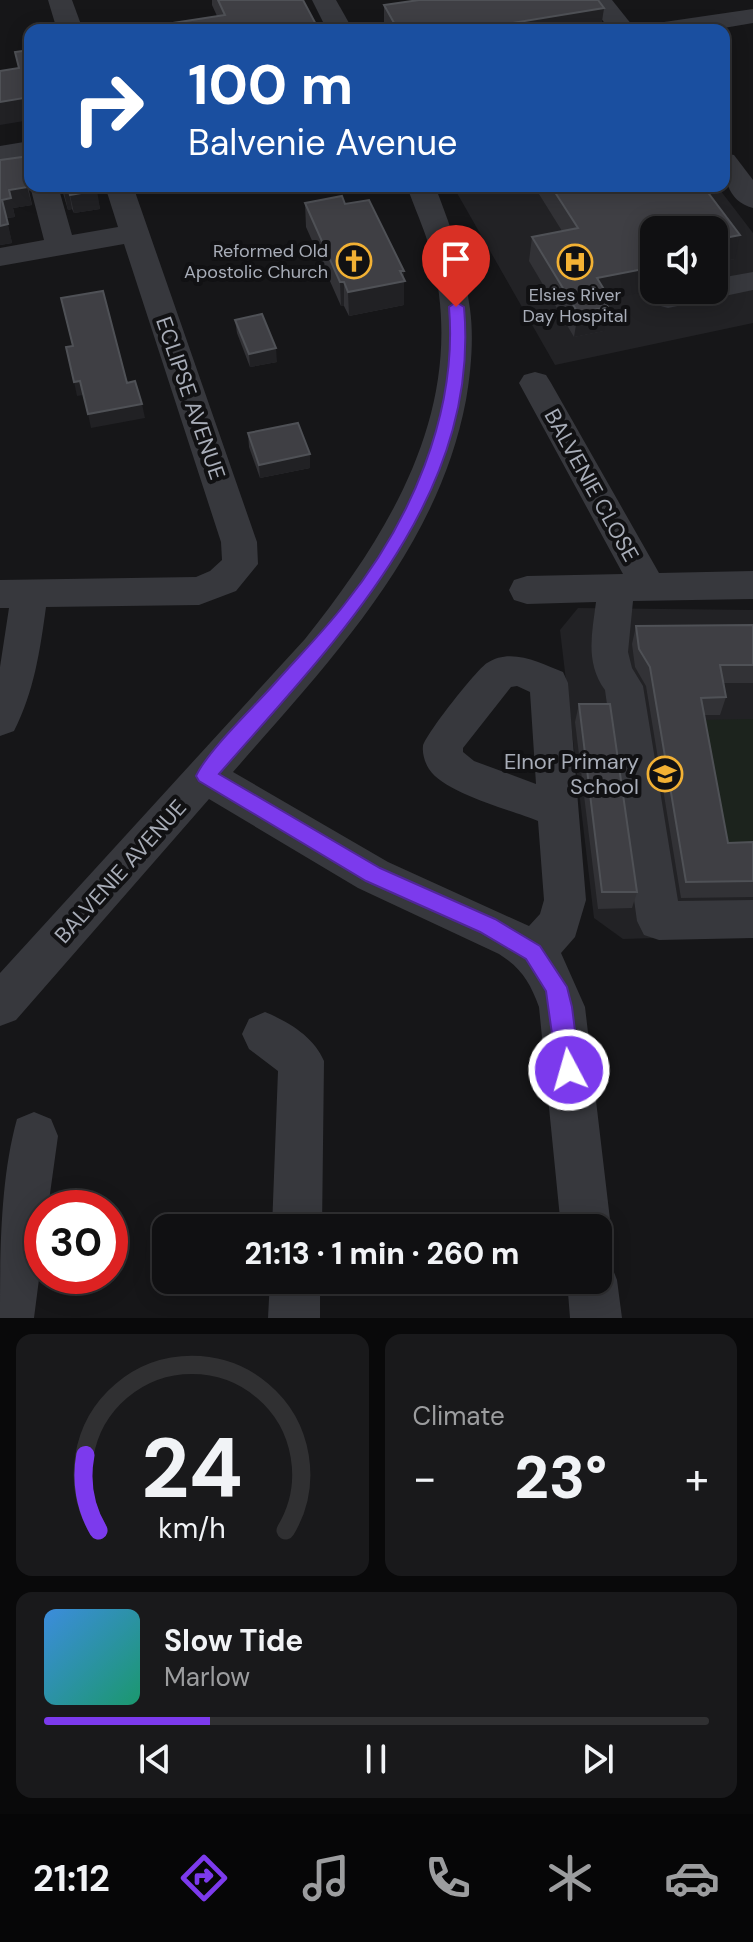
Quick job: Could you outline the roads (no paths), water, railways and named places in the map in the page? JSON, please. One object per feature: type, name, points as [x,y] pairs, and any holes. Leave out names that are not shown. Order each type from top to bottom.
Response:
[{"type":"street","points":[[60,0],[68,24]]},
{"type":"street","points":[[599,0],[618,24]]},
{"type":"street","points":[[702,24],[753,16]]},
{"type":"street","points":[[730,34],[753,31]]},
{"type":"street","points":[[0,139],[24,135]]},
{"type":"street","points":[[0,154],[24,151]]},
{"type":"street","points":[[730,169],[753,199]]},
{"type":"street","points":[[46,192],[60,246]]},
{"type":"street","name":"ECLIPSE AVENUE","points":[[15,595],[199,591],[223,581],[240,564],[239,542],[142,228],[122,192]]},
{"type":"street","name":"BALVENIE AVENUE","points":[[0,1005],[351,609],[379,571],[421,496],[451,408],[459,334],[454,280],[439,223],[424,192]]},
{"type":"street","points":[[0,257],[142,228]]},
{"type":"street","points":[[728,286],[753,281]]},
{"type":"street","name":"BALVENIE CLOSE","points":[[535,383],[632,588]]},
{"type":"street","points":[[527,590],[753,585]]},
{"type":"street","points":[[632,588],[616,609],[607,647],[614,677],[624,686],[659,921],[753,919]]},
{"type":"street","points":[[0,720],[19,668],[15,595]]},
{"type":"street","points":[[205,776],[373,875],[488,926],[533,952],[556,987],[562,1007],[584,1214]]},
{"type":"street","points":[[533,952],[560,923],[565,900],[560,811]]},
{"type":"street","points":[[265,1034],[301,1061],[297,1214]]},
{"type":"street","points":[[8,1318],[34,1136]]},
{"type":"street","points":[[294,1318],[295,1294]]},
{"type":"street","points":[[593,1294],[596,1318]]},
{"type":"place","name":"Reformed Old Apostolic Church","points":[[354,261]]},
{"type":"place","name":"Elsies River Day Hospital","points":[[575,262]]},
{"type":"place","name":"Elnor Primary School","points":[[665,774]]}]
